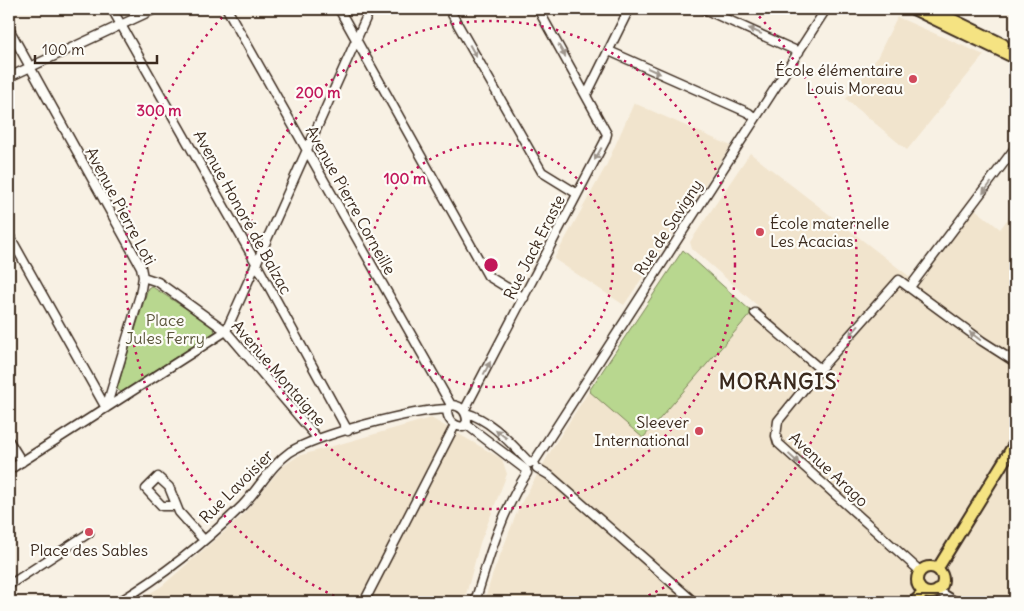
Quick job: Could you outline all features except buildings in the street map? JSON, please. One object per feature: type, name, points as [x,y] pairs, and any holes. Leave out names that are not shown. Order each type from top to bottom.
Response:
[{"type":"main road","points":[[913,9],[1015,58]]},
{"type":"main road","points":[[931,9],[1015,50]]},
{"type":"main road","points":[[938,568],[1015,443]]},
{"type":"main road","points":[[928,567],[938,568],[944,580],[938,591],[931,594],[924,592],[917,582],[920,571],[928,567]]},
{"type":"main road","points":[[914,602],[924,592]]},
{"type":"street","name":"Avenue Honoré de Balzac","points":[[112,9],[256,263],[348,431]]},
{"type":"street","points":[[9,77],[155,9]]},
{"type":"street","name":"Avenue Pierre Corneille","points":[[227,9],[449,407]]},
{"type":"street","points":[[339,9],[488,276],[524,298]]},
{"type":"street","points":[[9,470],[226,330],[370,9]]},
{"type":"street","points":[[449,9],[542,172],[576,193]]},
{"type":"street","points":[[538,9],[587,94]]},
{"type":"street","points":[[587,94],[629,9]]},
{"type":"street","points":[[704,9],[799,52]]},
{"type":"street","name":"Rue de Savigny","points":[[526,472],[534,464],[826,9]]},
{"type":"street","name":"Avenue Pierre Loti","points":[[9,29],[135,255],[143,277],[140,295],[106,408]]},
{"type":"street","points":[[609,51],[749,113],[755,118]]},
{"type":"street","name":"Rue Jack Eraste","points":[[465,412],[576,193],[605,141],[607,134],[587,94]]},
{"type":"street","points":[[1015,148],[910,287],[982,341],[1015,362]]},
{"type":"street","points":[[9,235],[106,408]]},
{"type":"street","name":"Avenue Montaigne","points":[[143,277],[158,282],[226,330],[318,439]]},
{"type":"street","name":"Avenue Arago","points":[[910,287],[899,280],[778,421],[776,436],[778,444],[920,571]]},
{"type":"street","points":[[756,313],[820,370]]},
{"type":"street","points":[[466,424],[463,427],[456,426],[448,418],[449,407],[458,406],[465,412],[477,416],[516,446],[534,464],[694,602]]},
{"type":"street","name":"Rue Lavoisier","points":[[119,602],[162,576],[243,505],[281,460],[305,444],[348,431],[449,407]]},
{"type":"street","points":[[465,412],[466,424],[526,472],[490,555],[475,602]]},
{"type":"street","points":[[364,602],[456,426]]},
{"type":"street","points":[[9,441],[22,462]]},
{"type":"street","points":[[176,506],[203,539]]},
{"type":"street","points":[[9,585],[89,533]]},
{"type":"street","points":[[938,591],[956,602]]},
{"type":"shaded area","name":"École élémentaire Louis Moreau","points":[[897,17],[984,55],[907,150],[846,99],[877,58]]},
{"type":"shaded area","points":[[634,103],[731,146],[624,305],[554,259],[606,166]]},
{"type":"shaded area","points":[[750,153],[919,284],[975,209],[1000,229],[1015,210],[1015,602],[484,602],[519,507],[553,447],[589,391],[643,437],[758,306],[692,249],[690,242]]},
{"type":"shaded area","points":[[431,418],[502,459],[507,474],[480,543],[464,602],[135,602],[162,586],[241,517],[282,467],[298,456]]},
{"type":"green space","points":[[683,250],[752,312],[643,438],[589,391]]},
{"type":"green space","name":"Place Jules Ferry","points":[[151,286],[213,326],[215,332],[121,392],[117,389],[148,288]]},
{"type":"place","name":"École élémentaire Louis Moreau","points":[[913,79]]},
{"type":"place","name":"École maternelle Les Acacias","points":[[760,232]]},
{"type":"place","name":"Sleever International","points":[[699,431]]},
{"type":"place","name":"Place des Sables","points":[[89,532]]},
{"type":"district","name":"MORANGIS","points":[[778,382]]}]
